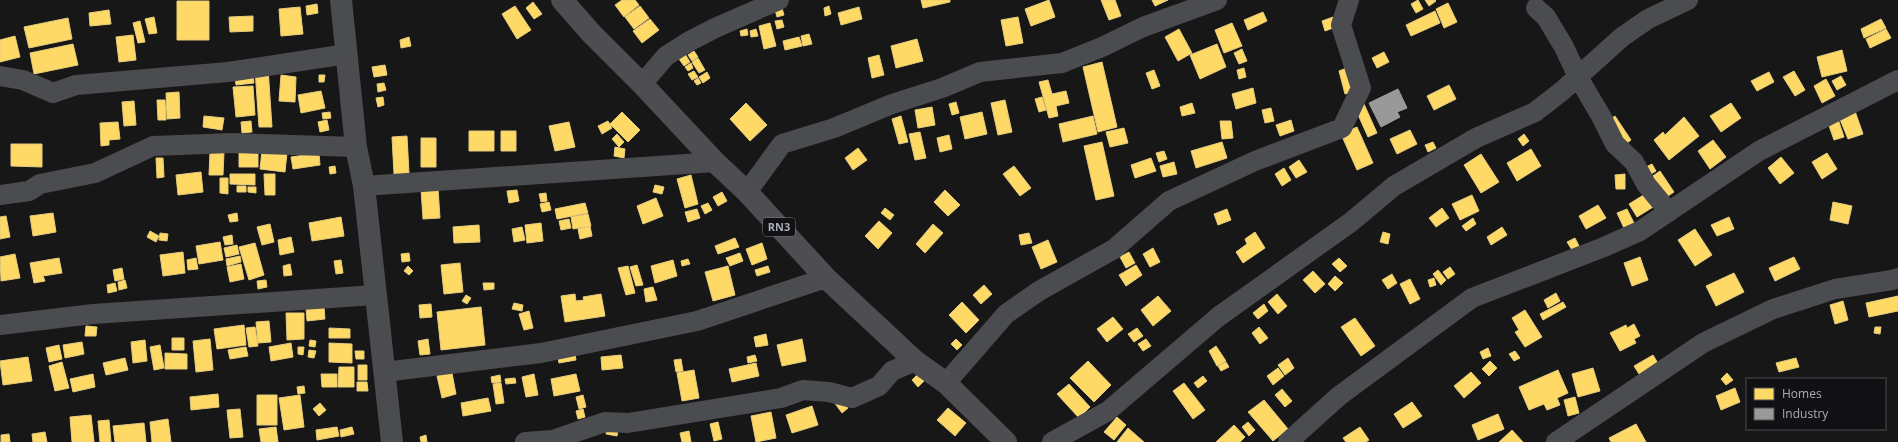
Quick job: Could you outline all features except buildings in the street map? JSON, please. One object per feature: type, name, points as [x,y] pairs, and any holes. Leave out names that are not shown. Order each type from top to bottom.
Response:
[{"type":"highway","name":"RN3","points":[[562,0],[591,33],[747,192],[826,278],[915,361],[946,382],[1006,442]]},
{"type":"street","points":[[341,0],[356,147],[364,186],[392,442]]},
{"type":"street","points":[[642,84],[666,56],[688,42],[721,25],[779,0]]},
{"type":"street","points":[[747,192],[782,144],[834,128],[892,104],[942,88],[980,72],[1062,63],[1102,47],[1143,27],[1216,0]]},
{"type":"street","points":[[946,382],[1006,314],[1039,290],[1114,249],[1169,202],[1255,160],[1342,128],[1361,88],[1341,25],[1349,0]]},
{"type":"street","points":[[1052,442],[1108,412],[1218,317],[1351,222],[1394,186],[1476,138],[1535,112],[1578,77],[1622,37],[1641,23],[1688,0]]},
{"type":"street","points":[[1536,8],[1546,17],[1564,47],[1578,77],[1601,116],[1615,144],[1634,162],[1646,184],[1669,212]]},
{"type":"street","points":[[0,76],[23,80],[53,94],[76,85],[228,72],[347,54]]},
{"type":"street","points":[[1288,442],[1339,396],[1472,298],[1604,247],[1640,231],[1759,151],[1898,80]]},
{"type":"street","points":[[0,195],[29,191],[40,184],[95,173],[153,146],[232,143],[356,147]]},
{"type":"street","points":[[364,186],[716,162]]},
{"type":"street","points":[[384,372],[541,352],[697,321],[826,278]]},
{"type":"street","points":[[1556,442],[1703,343],[1773,309],[1835,289],[1898,278]]},
{"type":"street","points":[[0,325],[93,314],[375,295]]},
{"type":"street","points":[[525,442],[553,440],[605,422],[636,422],[781,398],[803,390],[829,392],[852,398],[879,386],[892,371],[915,361]]}]
